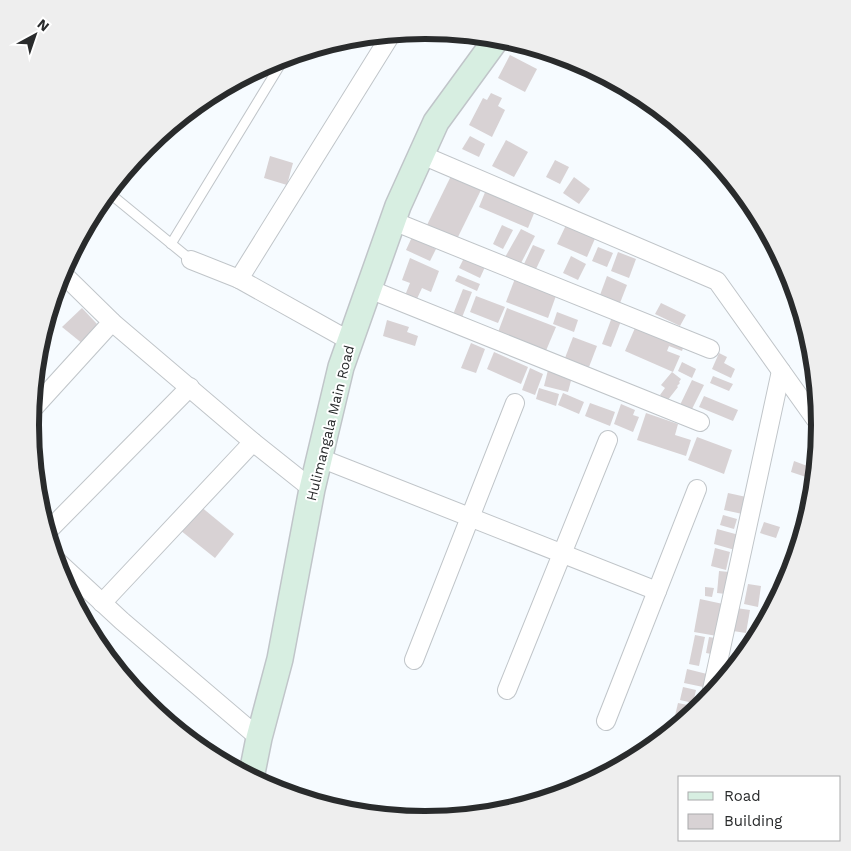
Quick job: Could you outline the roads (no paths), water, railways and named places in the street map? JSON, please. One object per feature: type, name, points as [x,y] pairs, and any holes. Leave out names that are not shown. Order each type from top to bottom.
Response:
[{"type":"street","points":[[239,279],[387,41]]},
{"type":"street","name":"Hulimangala Main Road","points":[[252,771],[280,658],[312,489],[341,367],[398,206],[436,122],[492,45]]},
{"type":"street","points":[[422,154],[717,281],[812,414]]},
{"type":"street","points":[[393,221],[710,349]]},
{"type":"street","points":[[191,260],[239,279],[350,341]]},
{"type":"street","points":[[67,278],[112,322],[253,442],[312,489]]},
{"type":"street","points":[[369,289],[700,422]]},
{"type":"street","points":[[40,401],[112,322]]},
{"type":"street","points":[[714,683],[781,372]]},
{"type":"street","points":[[52,526],[190,387]]},
{"type":"street","points":[[414,660],[515,403]]},
{"type":"street","points":[[507,690],[608,440]]},
{"type":"street","points":[[102,604],[253,442]]},
{"type":"street","points":[[320,458],[657,591]]},
{"type":"street","points":[[606,721],[697,489]]},
{"type":"street","points":[[67,570],[102,604],[259,738]]},
{"type":"lane","points":[[171,244],[279,67]]},
{"type":"lane","points":[[114,197],[191,260]]}]
